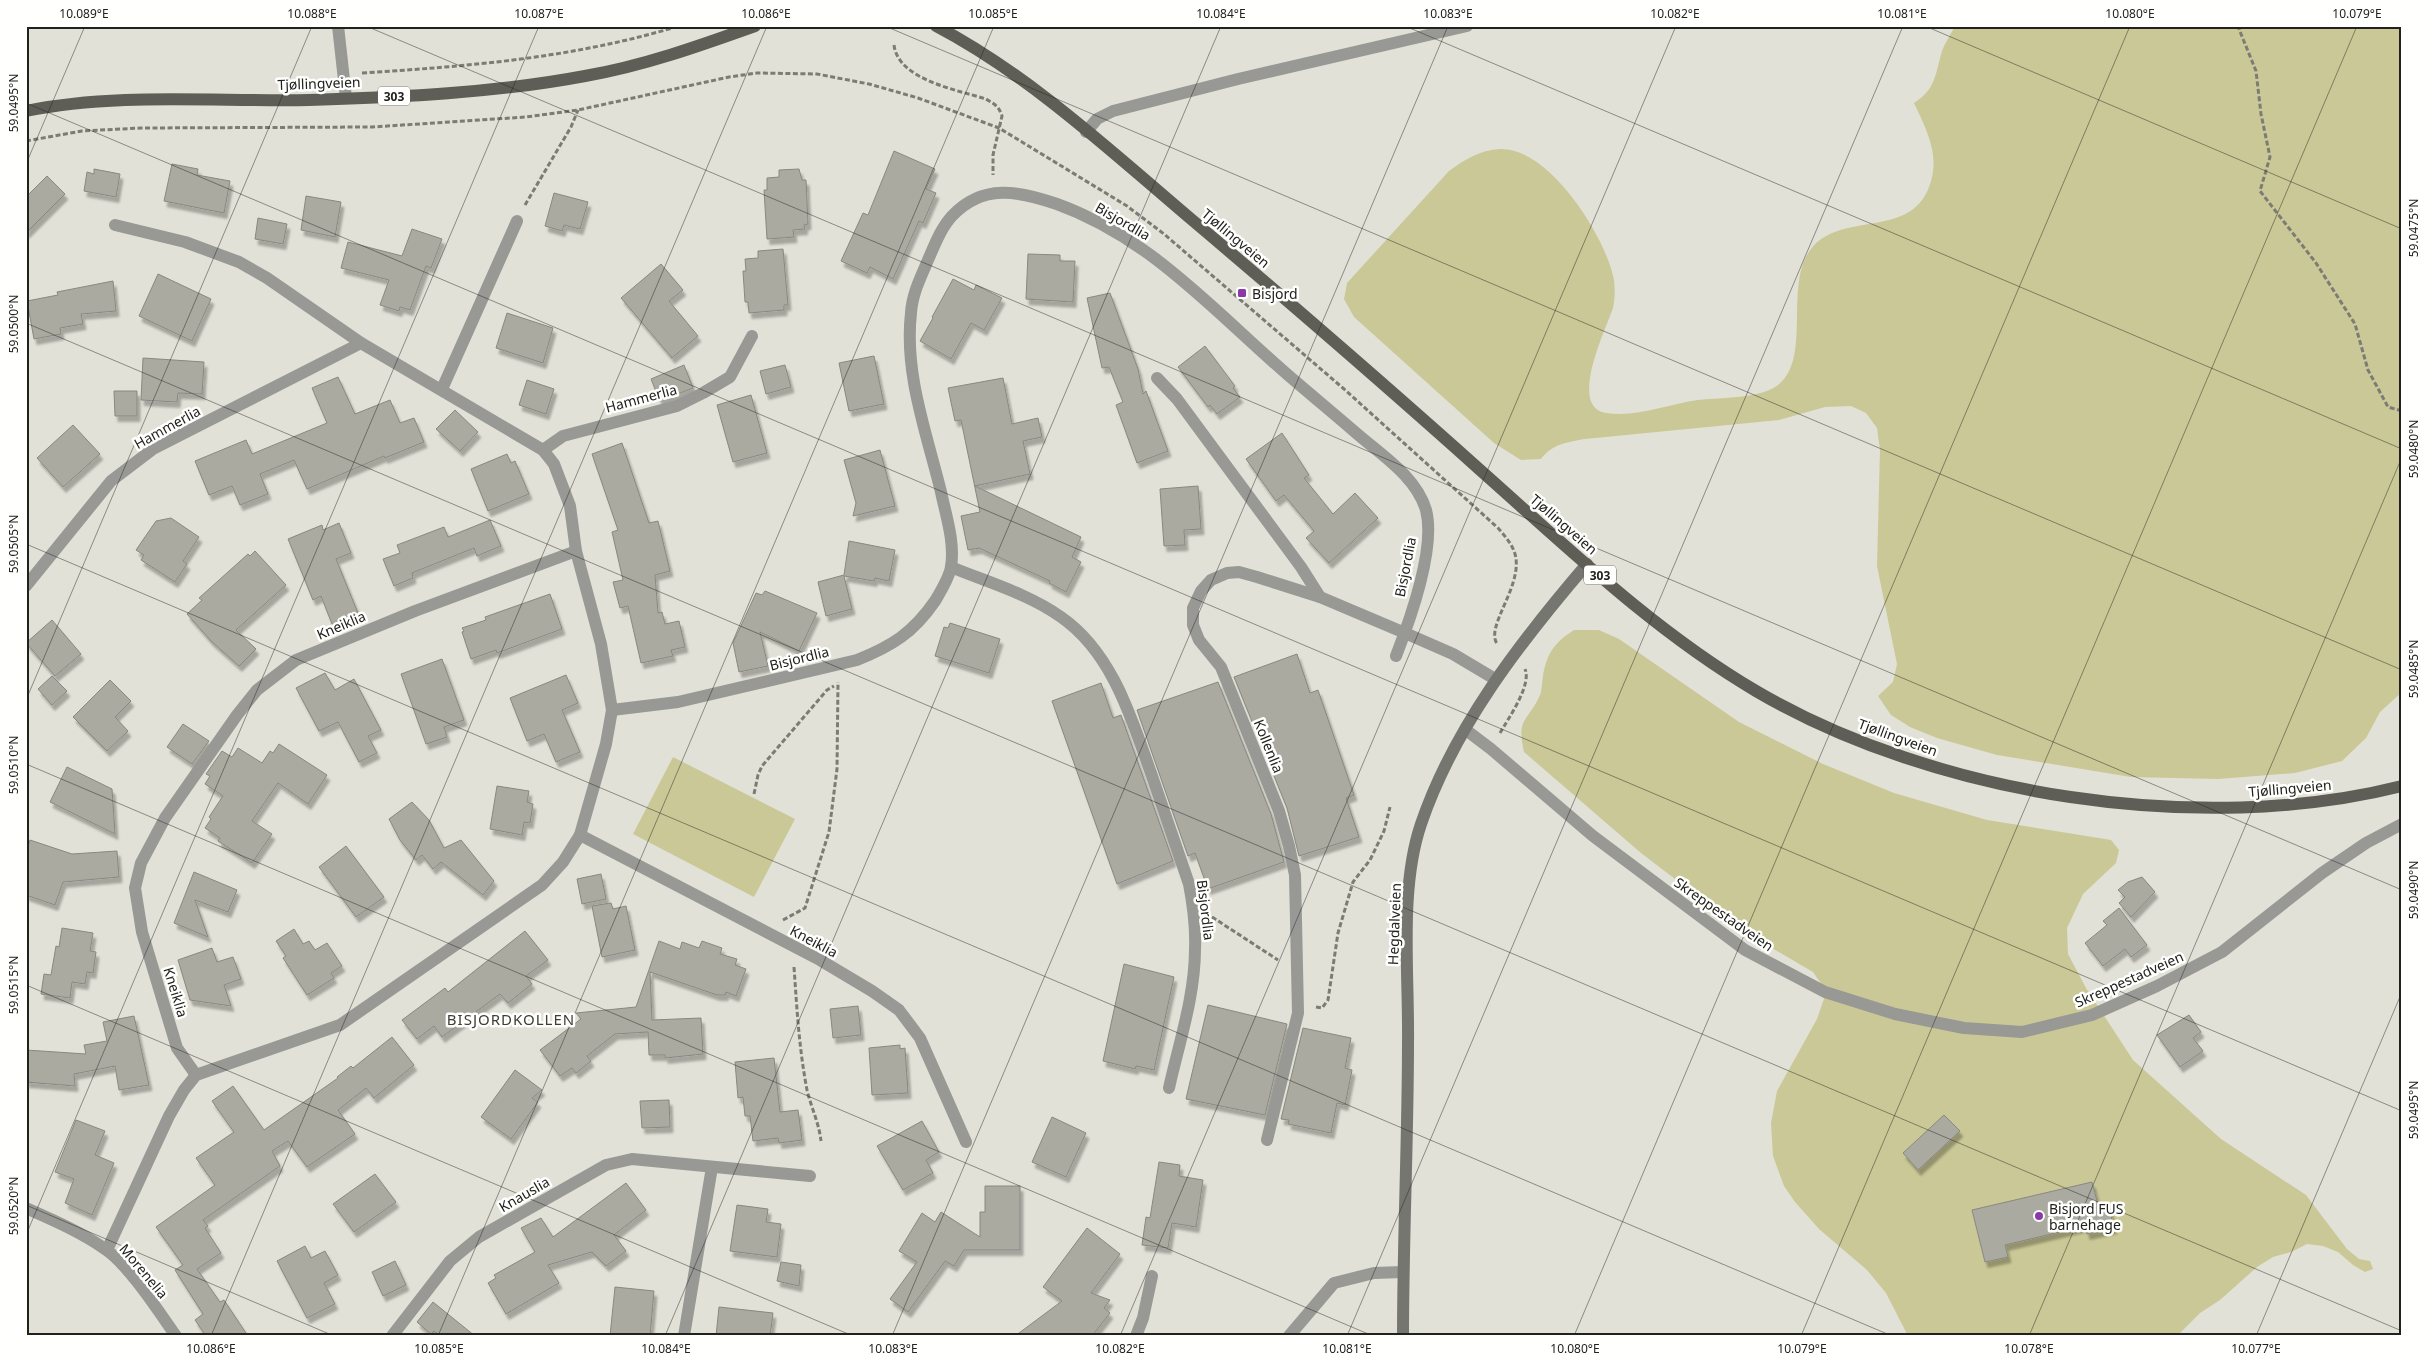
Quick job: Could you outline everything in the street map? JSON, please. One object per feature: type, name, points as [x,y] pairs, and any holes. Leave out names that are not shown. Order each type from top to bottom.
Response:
[{"type":"main road","name":"Tjøllingveien","points":[[26,111],[52,105],[113,101],[346,98],[475,90],[585,76],[673,55],[755,26]]},
{"type":"main road","name":"Tjøllingveien","points":[[936,26],[971,44],[1009,70],[1086,132],[1299,311],[1587,564],[1678,639],[1759,693],[1864,741],[1918,762],[2013,787],[2073,798],[2169,807],[2218,808],[2302,804],[2371,794],[2402,786]]},
{"type":"street","points":[[338,26],[346,98]]},
{"type":"street","points":[[1086,132],[1098,119],[1113,111],[1238,79],[1467,26]]},
{"type":"street","name":"Bisjordlia","points":[[612,710],[678,702],[838,664],[884,649],[905,636],[930,608],[941,592],[951,567],[950,532],[913,378],[910,344],[911,311],[917,284],[945,225],[954,214],[970,201],[995,191],[1040,198],[1100,222],[1133,241],[1174,273],[1274,363],[1400,470],[1419,493],[1427,513],[1426,555],[1405,633],[1396,656]]},
{"type":"street","points":[[442,389],[517,221]]},
{"type":"street","points":[[107,1250],[170,1116],[184,1090],[196,1076],[340,1025],[542,885],[563,862],[580,835],[606,744],[612,710],[601,644],[576,551],[570,506],[554,464],[543,450],[361,343],[267,278],[239,262],[185,242],[115,225]]},
{"type":"street","name":"Hammerlia","points":[[543,450],[563,436],[678,406],[703,394],[730,376],[752,336]]},
{"type":"street","name":"Hammerlia","points":[[26,586],[94,499],[130,465],[153,449],[361,343]]},
{"type":"street","points":[[1157,378],[1183,407],[1301,567],[1320,597]]},
{"type":"street","name":"Kneiklia","points":[[196,1076],[178,1048],[142,932],[135,888],[141,863],[165,818],[237,715],[256,690],[296,660],[424,607],[576,551]]},
{"type":"street","name":"Hegdalveien","points":[[1403,1336],[1408,1041],[1407,945],[1410,873],[1420,826],[1437,781],[1495,679],[1551,606],[1587,564]]},
{"type":"street","name":"Bisjordlia","points":[[951,567],[1040,604],[1062,617],[1083,636],[1103,662],[1116,684],[1134,724],[1189,884],[1193,908],[1196,950],[1192,986],[1169,1088]]},
{"type":"street","name":"Kollenlia","points":[[1268,1140],[1298,1013],[1295,875],[1289,846],[1278,811],[1221,667],[1199,640],[1193,625],[1193,608],[1201,591],[1211,580],[1227,573],[1239,572],[1257,577],[1320,597],[1405,633],[1453,654],[1495,679]]},
{"type":"street","name":"Skreppestadveien","points":[[1466,730],[1593,836],[1745,950],[1825,992],[1895,1014],[1964,1028],[2022,1032],[2092,1015],[2157,986],[2222,952],[2322,873],[2366,843],[2402,824]]},
{"type":"street","name":"Kneiklia","points":[[580,835],[790,945],[872,990],[899,1010],[920,1038],[966,1142]]},
{"type":"street","name":"Knauslia","points":[[392,1336],[450,1261],[479,1237],[606,1165],[632,1159],[810,1176]]},
{"type":"street","points":[[684,1336],[712,1167]]},
{"type":"street","name":"Morenelia","points":[[26,1208],[64,1224],[107,1250],[130,1275],[176,1336]]},
{"type":"street","points":[[1289,1336],[1334,1283],[1374,1273],[1403,1272]]},
{"type":"street","points":[[1136,1336],[1143,1318],[1152,1276]]},
{"type":"path","points":[[343,74],[533,59],[638,38],[680,26]]},
{"type":"path","points":[[2242,26],[2239,29],[2256,70],[2261,114],[2270,156],[2260,191],[2316,263],[2355,324],[2368,370],[2388,407],[2402,411]]},
{"type":"path","points":[[894,45],[898,57],[913,73],[996,104],[1002,116],[993,155],[995,191]]},
{"type":"path","points":[[26,140],[92,130],[381,126],[526,118],[578,110],[729,77],[788,72],[817,74],[869,84],[918,98],[999,128]]},
{"type":"path","points":[[517,221],[571,127],[578,110]]},
{"type":"path","points":[[761,930],[799,913],[805,908],[824,854],[829,832],[837,769],[838,664]]},
{"type":"path","points":[[754,794],[762,766],[827,690],[838,683]]},
{"type":"path","points":[[1298,1005],[1322,1008],[1328,1000],[1338,933],[1353,882],[1370,860],[1384,831],[1390,807]]},
{"type":"path","points":[[1193,908],[1210,915],[1297,974]]},
{"type":"path","points":[[790,945],[794,968],[798,1042],[810,1102],[819,1125],[821,1141]]},
{"type":"shaded area","points":[[1955,26],[2402,26],[2402,692],[2380,712],[2366,738],[2342,761],[2295,773],[2218,779],[2131,777],[1997,755],[1937,738],[1910,727],[1891,715],[1878,696],[1893,682],[1897,664],[1877,566],[1880,450],[1877,428],[1866,413],[1851,406],[1825,407],[1779,420],[1585,439],[1555,447],[1541,459],[1521,460],[1494,443],[1354,317],[1344,299],[1347,283],[1449,171],[1466,159],[1486,151],[1500,149],[1519,152],[1537,163],[1555,178],[1572,198],[1600,241],[1609,262],[1614,280],[1614,301],[1589,382],[1590,397],[1595,408],[1606,413],[1629,414],[1698,400],[1740,397],[1764,392],[1781,383],[1791,368],[1797,329],[1798,285],[1802,266],[1811,249],[1824,238],[1839,231],[1891,219],[1907,213],[1920,203],[1929,187],[1934,165],[1933,154],[1928,134],[1914,103],[1931,87],[1942,51]]},
{"type":"shaded area","points":[[1574,630],[1599,630],[1619,639],[1739,722],[1823,764],[1894,793],[1987,820],[2111,840],[2119,850],[2116,863],[2083,894],[2067,928],[2068,954],[2086,988],[2133,1060],[2221,1139],[2306,1195],[2347,1249],[2359,1259],[2370,1261],[2373,1269],[2365,1272],[2353,1265],[2338,1252],[2323,1246],[2307,1244],[2291,1252],[2273,1257],[2257,1267],[2220,1300],[2200,1313],[2177,1336],[1908,1336],[1886,1293],[1867,1270],[1819,1229],[1795,1202],[1784,1186],[1773,1156],[1771,1123],[1777,1091],[1817,1019],[1824,999],[1822,985],[1813,972],[1743,931],[1641,853],[1524,752],[1522,726],[1540,695],[1549,655],[1561,639]]},
{"type":"shaded area","points":[[673,757],[795,819],[754,897],[633,834]]},
{"type":"building","points":[[894,151],[935,169],[926,189],[936,193],[923,223],[919,221],[893,279],[870,267],[867,273],[841,261],[863,213],[868,215]]},
{"type":"building","points":[[172,164],[198,169],[197,175],[230,181],[224,213],[164,201]]},
{"type":"building","points":[[94,169],[120,174],[116,197],[84,191],[87,172],[94,174]]},
{"type":"building","points":[[799,169],[802,180],[806,180],[808,224],[804,225],[805,229],[793,230],[794,237],[767,239],[764,190],[767,190],[767,178],[779,177],[779,170]]},
{"type":"building","points":[[47,176],[65,194],[26,233],[26,197]]},
{"type":"building","points":[[554,193],[588,202],[580,229],[564,225],[562,231],[545,226]]},
{"type":"building","points":[[306,196],[341,202],[335,237],[301,230]]},
{"type":"building","points":[[258,218],[287,224],[283,244],[255,239]]},
{"type":"building","points":[[412,229],[442,239],[431,268],[426,266],[410,310],[400,307],[399,311],[380,305],[389,280],[341,268],[348,242],[402,256]]},
{"type":"building","points":[[783,249],[788,305],[784,305],[784,310],[749,313],[748,302],[745,302],[743,271],[746,271],[745,259],[758,258],[758,251]]},
{"type":"building","points":[[1028,254],[1060,255],[1060,261],[1075,261],[1073,302],[1026,299]]},
{"type":"building","points":[[661,264],[683,290],[669,301],[698,336],[672,358],[621,298]]},
{"type":"building","points":[[158,274],[211,299],[192,341],[139,316]]},
{"type":"building","points":[[953,279],[974,290],[976,285],[1002,298],[984,330],[971,323],[951,359],[920,341]]},
{"type":"building","points":[[113,281],[116,311],[81,314],[83,324],[60,328],[61,334],[34,339],[27,301],[58,295],[57,292]]},
{"type":"building","points":[[1110,293],[1138,369],[1143,394],[1146,391],[1168,451],[1137,463],[1116,405],[1123,402],[1109,367],[1102,368],[1087,298]]},
{"type":"building","points":[[507,313],[553,328],[543,363],[496,348]]},
{"type":"building","points":[[1205,346],[1235,386],[1233,388],[1240,397],[1217,414],[1210,405],[1208,407],[1178,367]]},
{"type":"building","points":[[874,356],[884,404],[849,411],[839,363]]},
{"type":"building","points":[[143,358],[204,362],[202,394],[178,393],[177,402],[141,400]]},
{"type":"building","points":[[684,365],[693,388],[660,401],[651,379]]},
{"type":"building","points":[[785,365],[791,387],[766,394],[760,371]]},
{"type":"building","points":[[338,377],[355,414],[390,400],[400,423],[414,418],[424,442],[385,458],[384,456],[307,489],[294,460],[260,474],[268,494],[240,505],[232,486],[209,495],[195,461],[246,440],[252,454],[327,423],[312,388]]},
{"type":"building","points":[[1003,378],[1012,424],[1038,418],[1042,437],[1023,441],[1030,474],[975,486],[1081,537],[1072,557],[1081,562],[1066,592],[1049,583],[1050,581],[979,548],[968,550],[961,516],[980,512],[961,420],[955,421],[948,388]]},
{"type":"building","points":[[527,380],[554,389],[546,414],[519,405]]},
{"type":"building","points":[[114,391],[137,391],[137,416],[115,416]]},
{"type":"building","points":[[751,395],[767,453],[733,462],[717,405]]},
{"type":"building","points":[[455,410],[478,432],[460,451],[436,429]]},
{"type":"building","points":[[73,425],[100,454],[63,487],[37,458]]},
{"type":"building","points":[[1282,433],[1309,475],[1304,478],[1333,514],[1355,493],[1378,518],[1329,563],[1306,538],[1314,531],[1284,495],[1276,501],[1246,459]]},
{"type":"building","points":[[622,443],[649,523],[658,521],[670,571],[655,575],[658,613],[662,612],[665,624],[679,621],[685,647],[671,650],[673,656],[641,663],[628,606],[620,608],[613,582],[623,580],[612,532],[618,530],[592,454]]},
{"type":"building","points":[[880,450],[895,506],[853,516],[856,503],[844,460]]},
{"type":"building","points":[[507,454],[511,463],[515,461],[529,494],[488,511],[471,469]]},
{"type":"building","points":[[1198,486],[1201,529],[1184,530],[1185,545],[1164,546],[1160,489]]},
{"type":"building","points":[[171,518],[199,537],[183,561],[187,564],[175,582],[141,560],[144,555],[136,550],[156,521]]},
{"type":"building","points":[[490,520],[501,546],[477,556],[474,548],[412,573],[413,578],[394,586],[383,559],[400,553],[397,545],[444,527],[448,537]]},
{"type":"building","points":[[339,523],[351,553],[336,559],[358,613],[332,624],[321,596],[313,600],[288,539],[322,525],[323,530]]},
{"type":"building","points":[[849,541],[895,550],[889,581],[875,578],[874,581],[844,576],[852,609],[826,616],[818,582],[844,575]]},
{"type":"building","points":[[255,551],[286,585],[236,630],[256,649],[239,666],[211,641],[187,614],[202,600],[199,598],[248,554],[250,556]]},
{"type":"building","points":[[765,591],[817,613],[799,651],[760,632],[768,666],[739,672],[733,643],[756,593],[762,595]]},
{"type":"building","points":[[550,594],[562,629],[497,653],[496,650],[471,659],[462,628],[486,620],[485,617]]},
{"type":"building","points":[[52,620],[81,654],[55,676],[26,643]]},
{"type":"building","points":[[950,623],[1000,639],[989,673],[935,656],[944,627],[948,628]]},
{"type":"building","points":[[1297,654],[1310,693],[1318,690],[1354,795],[1346,798],[1359,837],[1299,856],[1287,808],[1234,677]]},
{"type":"building","points":[[442,659],[464,720],[444,727],[447,737],[426,744],[401,674]]},
{"type":"building","points":[[325,673],[335,690],[354,679],[381,730],[368,736],[377,753],[359,762],[338,722],[319,731],[296,688]]},
{"type":"building","points":[[566,675],[578,703],[562,710],[580,752],[556,762],[544,734],[527,741],[510,698]]},
{"type":"building","points":[[52,676],[67,691],[52,705],[38,689]]},
{"type":"building","points":[[110,680],[131,701],[115,717],[128,731],[107,751],[73,717]]},
{"type":"building","points":[[1218,682],[1271,814],[1284,862],[1208,889],[1195,853],[1188,856],[1137,710]]},
{"type":"building","points":[[1101,683],[1113,718],[1121,715],[1173,861],[1117,884],[1052,701]]},
{"type":"building","points":[[183,724],[209,741],[192,764],[167,747]]},
{"type":"building","points":[[279,744],[327,775],[308,804],[278,783],[252,821],[272,834],[252,863],[218,841],[220,838],[205,828],[211,819],[209,817],[223,796],[205,784],[210,776],[206,774],[222,751],[232,757],[238,748],[262,763],[270,751],[273,753]]},
{"type":"building","points":[[67,767],[112,789],[115,834],[50,802]]},
{"type":"building","points":[[497,786],[529,791],[527,802],[533,804],[530,823],[524,822],[522,835],[490,829]]},
{"type":"building","points":[[412,802],[429,820],[444,848],[461,840],[494,881],[483,895],[441,862],[433,869],[422,855],[416,860],[400,840],[389,819]]},
{"type":"building","points":[[30,840],[72,854],[117,851],[119,877],[63,882],[55,905],[26,895],[26,852]]},
{"type":"building","points":[[346,846],[384,897],[356,917],[319,867]]},
{"type":"building","points":[[194,872],[237,890],[228,912],[195,900],[208,937],[174,923]]},
{"type":"building","points":[[601,874],[606,899],[582,904],[577,879]]},
{"type":"building","points":[[2142,877],[2155,892],[2131,917],[2119,903],[2125,897],[2118,890],[2128,882]]},
{"type":"building","points":[[611,903],[613,909],[626,906],[635,950],[602,957],[592,906]]},
{"type":"building","points":[[2119,908],[2147,945],[2131,957],[2125,949],[2103,966],[2085,943],[2107,925],[2103,921]]},
{"type":"building","points":[[62,928],[93,933],[90,951],[96,952],[93,973],[87,972],[85,984],[72,982],[70,998],[41,994],[44,974],[51,975],[56,946],[59,947]]},
{"type":"building","points":[[294,929],[303,944],[309,941],[315,950],[327,943],[342,966],[331,973],[334,978],[307,995],[283,958],[286,956],[276,941]]},
{"type":"building","points":[[525,931],[548,960],[526,976],[532,984],[508,1003],[500,994],[442,1037],[434,1026],[417,1039],[402,1020],[445,988],[448,992]]},
{"type":"building","points":[[659,941],[680,949],[682,942],[699,948],[702,941],[722,948],[720,954],[737,959],[735,965],[746,969],[736,996],[726,992],[725,995],[717,995],[650,972],[652,1020],[701,1018],[703,1054],[665,1058],[665,1055],[649,1055],[648,1032],[615,1034],[587,1056],[591,1061],[576,1073],[572,1068],[560,1076],[540,1050],[581,1019],[576,1013],[636,1007]]},
{"type":"building","points":[[212,948],[217,962],[233,957],[241,979],[224,985],[231,1006],[190,1000],[178,960]]},
{"type":"building","points":[[1124,964],[1174,977],[1154,1070],[1136,1066],[1135,1069],[1103,1061]]},
{"type":"building","points":[[1208,1005],[1287,1024],[1265,1115],[1186,1099]]},
{"type":"building","points":[[858,1006],[861,1035],[833,1038],[830,1009]]},
{"type":"building","points":[[2189,1015],[2201,1032],[2193,1038],[2203,1051],[2180,1067],[2157,1035]]},
{"type":"building","points":[[134,1016],[149,1085],[119,1090],[115,1066],[74,1074],[75,1086],[26,1082],[26,1050],[86,1054],[84,1045],[107,1041],[103,1022]]},
{"type":"building","points":[[1303,1028],[1351,1038],[1345,1068],[1352,1070],[1345,1105],[1337,1103],[1331,1133],[1288,1124],[1289,1120],[1281,1119]]},
{"type":"building","points":[[392,1037],[414,1065],[374,1098],[366,1088],[338,1110],[355,1134],[307,1167],[288,1141],[272,1151],[280,1166],[203,1220],[208,1226],[205,1228],[221,1253],[197,1269],[220,1302],[224,1300],[248,1336],[206,1336],[195,1320],[203,1314],[175,1270],[183,1265],[156,1227],[215,1185],[196,1158],[234,1132],[212,1101],[233,1086],[264,1130],[338,1078],[351,1066],[353,1068]]},
{"type":"building","points":[[900,1045],[900,1049],[905,1048],[908,1093],[872,1095],[869,1048]]},
{"type":"building","points":[[774,1058],[780,1112],[798,1110],[802,1140],[779,1143],[778,1138],[753,1141],[750,1116],[745,1116],[743,1097],[738,1098],[735,1062]]},
{"type":"building","points":[[515,1070],[542,1090],[532,1098],[538,1102],[511,1139],[481,1117]]},
{"type":"building","points":[[669,1100],[670,1127],[642,1128],[640,1101]]},
{"type":"building","points":[[1944,1115],[1960,1131],[1918,1170],[1903,1153]]},
{"type":"building","points":[[1052,1117],[1086,1133],[1066,1177],[1032,1162]]},
{"type":"building","points":[[76,1120],[105,1131],[95,1155],[114,1163],[92,1215],[65,1203],[74,1179],[55,1172]]},
{"type":"building","points":[[922,1121],[939,1152],[926,1160],[933,1173],[903,1190],[877,1146]]},
{"type":"building","points":[[1159,1162],[1180,1165],[1179,1176],[1203,1180],[1196,1227],[1172,1223],[1168,1248],[1142,1245],[1146,1217],[1150,1218]]},
{"type":"building","points":[[375,1174],[396,1202],[354,1232],[333,1204]]},
{"type":"building","points":[[2092,1182],[2098,1205],[2108,1203],[2114,1228],[2087,1234],[2085,1226],[2005,1245],[2008,1257],[1985,1262],[1972,1210]]},
{"type":"building","points":[[626,1183],[646,1210],[614,1235],[626,1251],[606,1266],[592,1252],[548,1265],[559,1283],[506,1314],[488,1283],[496,1278],[494,1275],[535,1252],[521,1228],[541,1218],[553,1237]]},
{"type":"building","points":[[985,1186],[1020,1186],[1020,1250],[964,1250],[954,1266],[945,1261],[908,1312],[890,1299],[917,1262],[899,1251],[922,1213],[935,1222],[941,1212],[980,1237],[980,1212],[985,1212]]},
{"type":"building","points":[[737,1205],[768,1209],[766,1222],[781,1224],[777,1257],[730,1251]]},
{"type":"building","points":[[1087,1228],[1120,1254],[1091,1293],[1110,1300],[1104,1308],[1110,1313],[1092,1336],[1015,1336],[1062,1301],[1043,1287]]},
{"type":"building","points":[[305,1246],[311,1258],[325,1251],[338,1275],[324,1283],[335,1304],[307,1318],[277,1261]]},
{"type":"building","points":[[395,1261],[406,1285],[383,1296],[372,1272]]},
{"type":"building","points":[[781,1262],[801,1265],[799,1286],[777,1281]]},
{"type":"building","points":[[615,1287],[654,1291],[650,1336],[610,1336]]},
{"type":"building","points":[[433,1302],[475,1336],[440,1336],[434,1331],[431,1334],[417,1322]]},
{"type":"building","points":[[719,1307],[773,1313],[770,1336],[716,1336]]},
{"type":"place","name":"Bisjord","points":[[1242,293]]},
{"type":"place","name":"Bisjord FUS barnehage","points":[[2039,1216]]},
{"type":"district","name":"BISJORDKOLLEN","points":[[511,1019]]}]
